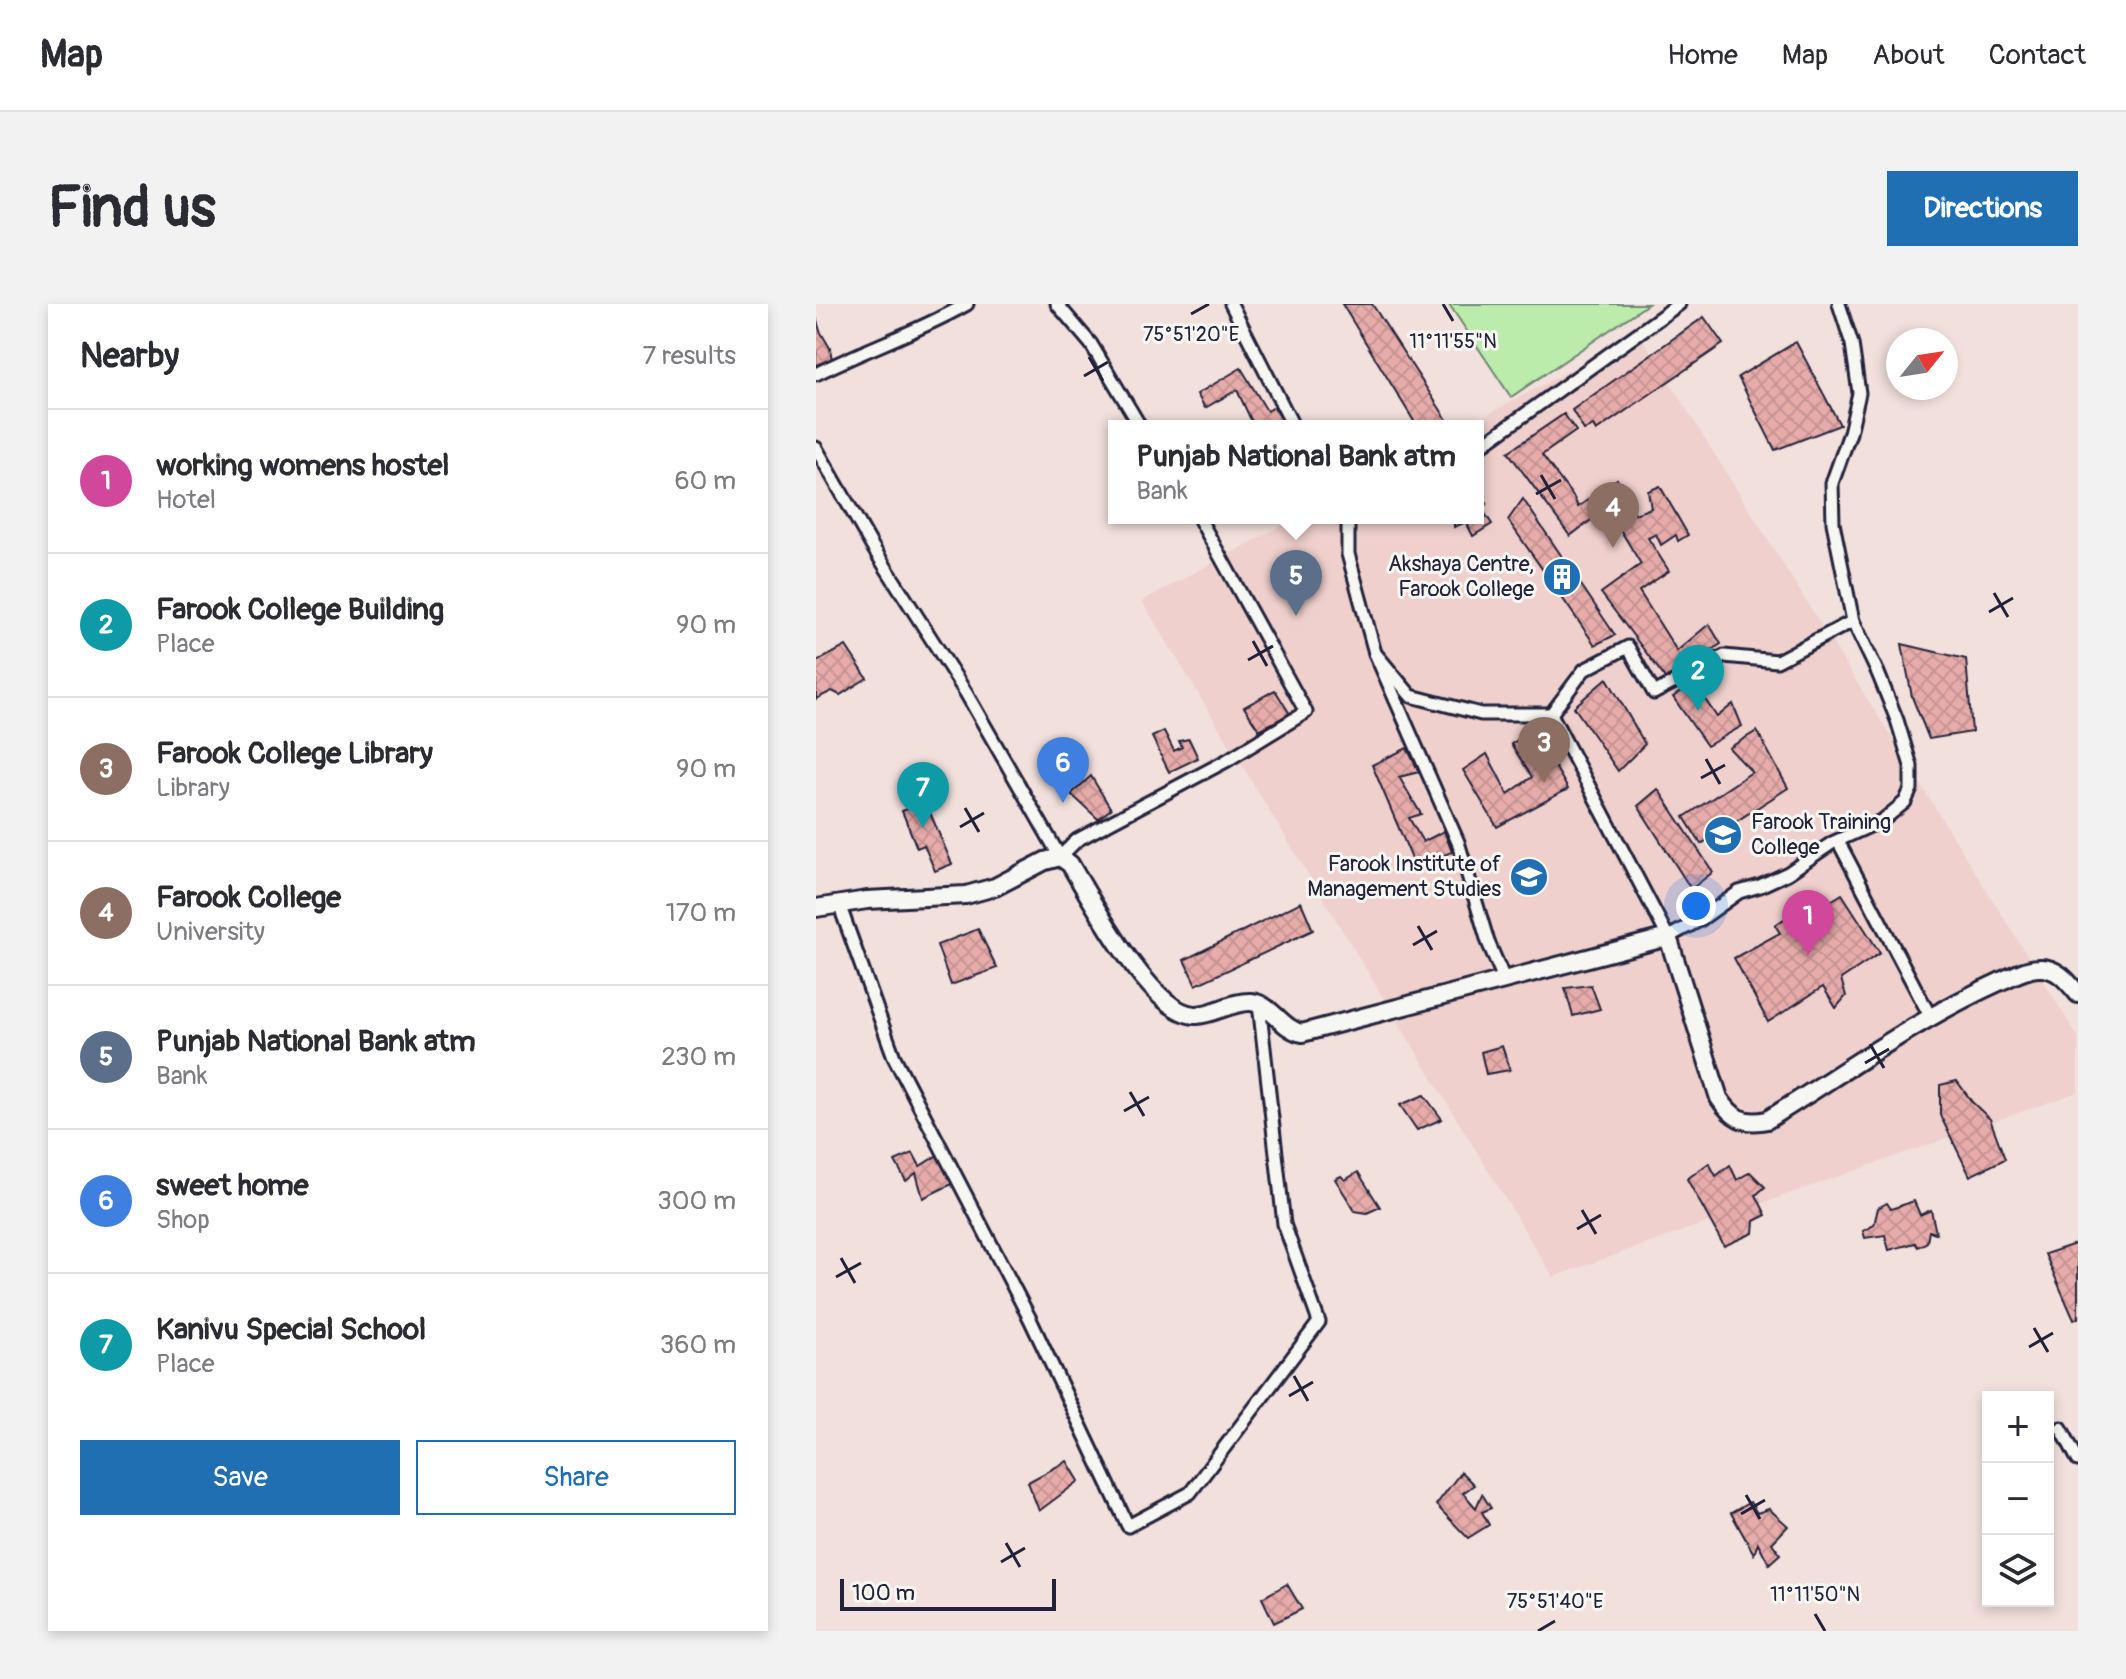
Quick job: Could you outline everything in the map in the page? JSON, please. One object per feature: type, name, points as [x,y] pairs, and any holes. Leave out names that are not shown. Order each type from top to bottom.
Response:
[{"type":"main road","points":[[816,908],[867,900],[966,895],[995,887],[1045,861],[1060,857],[1070,864],[1114,939],[1145,980],[1172,1007],[1197,1015],[1242,1003],[1259,1004],[1286,1027],[1302,1033],[1668,937],[1719,1098],[1737,1119],[1752,1123],[1767,1120],[1931,1018],[1986,988],[2040,967],[2056,971],[2078,994]]},
{"type":"street","points":[[816,374],[864,350],[933,323],[967,304]]},
{"type":"street","points":[[1057,304],[1091,344],[1136,420]]},
{"type":"street","points":[[1231,304],[1290,420]]},
{"type":"street","points":[[1484,444],[1679,304]]},
{"type":"street","points":[[1551,714],[1668,937],[1700,920],[1739,892],[1788,873],[1838,841],[1883,820],[1905,802],[1911,789],[1911,766],[1897,720],[1853,621],[1833,523],[1832,483],[1850,433],[1859,393],[1852,344],[1839,304]]},
{"type":"street","points":[[816,448],[879,558],[966,693],[1060,857],[1077,840],[1226,761],[1306,712],[1199,524]]},
{"type":"street","points":[[1348,524],[1348,554],[1375,653],[1458,842],[1488,942],[1505,981]]},
{"type":"street","points":[[1551,714],[1584,670],[1628,647],[1654,693],[1724,656],[1777,661],[1853,621]]},
{"type":"street","points":[[1375,653],[1411,696],[1481,714],[1551,714]]},
{"type":"street","points":[[1838,841],[1931,1018]]},
{"type":"street","points":[[839,904],[894,1057],[1030,1319],[1128,1526],[1190,1493],[1319,1322],[1284,1224],[1259,1004]]},
{"type":"street","points":[[2061,1428],[2078,1460]]},
{"type":"shaded area","name":"Akshaya Centre, Farook College","points":[[1639,333],[2078,1037],[2078,1092],[1553,1277],[1142,601],[1285,524],[1484,524],[1484,420],[1477,420]]},
{"type":"green space","points":[[1449,304],[1648,304],[1511,397]]},
{"type":"building","points":[[1342,304],[1372,304],[1447,420],[1413,420]]},
{"type":"building","points":[[816,317],[832,360],[816,371]]},
{"type":"building","points":[[1704,317],[1723,344],[1596,431],[1593,426],[1584,430],[1572,410]]},
{"type":"building","points":[[1796,342],[1840,425],[1775,450],[1738,377]]},
{"type":"building","points":[[1241,368],[1267,411],[1274,407],[1282,420],[1251,420],[1237,390],[1205,408],[1197,394]]},
{"type":"building","points":[[1564,414],[1576,431],[1542,455],[1578,507],[1617,479],[1635,514],[1651,508],[1648,491],[1660,486],[1688,535],[1678,541],[1676,535],[1661,545],[1656,534],[1648,538],[1669,571],[1639,591],[1677,651],[1709,624],[1721,644],[1666,679],[1601,593],[1641,564],[1607,508],[1570,536],[1508,452]]},
{"type":"building","name":"Akshaya Centre, Farook College","points":[[1523,499],[1615,635],[1595,645],[1508,520]]},
{"type":"building","points":[[1484,512],[1492,524],[1473,536],[1467,524],[1484,524]]},
{"type":"building","points":[[1902,644],[1966,659],[1972,732],[1929,739],[1912,697]]},
{"type":"building","points":[[846,646],[867,678],[840,695],[832,691],[816,699],[816,662]]},
{"type":"building","points":[[1607,678],[1645,744],[1618,771],[1574,707]]},
{"type":"building","points":[[1694,683],[1717,717],[1733,704],[1742,726],[1707,746],[1673,697]]},
{"type":"building","points":[[1275,690],[1290,714],[1259,730],[1244,707]]},
{"type":"building","points":[[1534,730],[1568,789],[1497,827],[1463,770],[1487,754],[1508,794],[1532,777],[1511,744]]},
{"type":"building","points":[[1164,731],[1174,751],[1182,747],[1179,741],[1189,739],[1198,758],[1169,772],[1152,737]]},
{"type":"building","points":[[1757,731],[1788,788],[1701,844],[1684,817],[1752,772],[1729,748]]},
{"type":"building","points":[[1407,748],[1419,772],[1399,777],[1421,814],[1409,818],[1423,842],[1444,831],[1452,852],[1415,866],[1372,765]]},
{"type":"building","points":[[1091,776],[1111,809],[1098,819],[1071,794]]},
{"type":"building","points":[[1658,789],[1713,872],[1691,889],[1638,806]]},
{"type":"building","points":[[925,801],[952,864],[935,871],[924,845],[917,848],[902,811]]},
{"type":"building","points":[[1842,894],[1880,953],[1841,979],[1846,996],[1836,1008],[1823,987],[1768,1022],[1734,958],[1780,933],[1775,925],[1793,913],[1798,921]]},
{"type":"building","points":[[1301,902],[1313,930],[1196,985],[1184,960]]},
{"type":"building","points":[[978,929],[997,968],[951,985],[937,945]]},
{"type":"building","points":[[1591,985],[1600,1009],[1573,1016],[1565,988]]},
{"type":"building","points":[[1502,1046],[1510,1070],[1486,1074],[1481,1052]]},
{"type":"building","points":[[1957,1081],[1972,1102],[1990,1119],[2005,1159],[1970,1176],[1940,1115],[1940,1085]]},
{"type":"building","points":[[1424,1095],[1442,1119],[1417,1130],[1400,1105]]},
{"type":"building","points":[[913,1153],[920,1166],[941,1153],[958,1181],[923,1198],[916,1173],[906,1181],[895,1161]]},
{"type":"building","points":[[1709,1163],[1716,1176],[1730,1165],[1737,1180],[1750,1172],[1765,1187],[1756,1195],[1766,1215],[1754,1221],[1753,1233],[1724,1246],[1687,1179]]},
{"type":"building","points":[[1358,1172],[1380,1207],[1367,1213],[1355,1211],[1335,1179],[1341,1176],[1345,1180]]},
{"type":"building","points":[[1914,1201],[1920,1215],[1931,1210],[1936,1233],[1929,1231],[1927,1242],[1918,1247],[1915,1243],[1889,1250],[1885,1235],[1865,1238],[1863,1231],[1874,1225],[1878,1208],[1887,1203],[1891,1209]]},
{"type":"building","points":[[2078,1243],[2078,1318],[2074,1320],[2045,1254]]},
{"type":"building","points":[[1067,1461],[1079,1481],[1039,1511],[1028,1482]]},
{"type":"building","points":[[1461,1472],[1474,1485],[1463,1493],[1476,1508],[1482,1494],[1491,1508],[1482,1512],[1489,1525],[1468,1538],[1436,1505]]},
{"type":"building","points":[[1750,1502],[1757,1513],[1769,1509],[1788,1526],[1772,1543],[1780,1554],[1769,1564],[1758,1543],[1754,1554],[1731,1513]]},
{"type":"building","points":[[1287,1584],[1302,1609],[1274,1623],[1262,1598]]},
{"type":"place","name":"Farook College","points":[[1613,548]]},
{"type":"place","name":"Akshaya Centre, Farook College","points":[[1562,577]]},
{"type":"place","name":"Punjab National Bank atm","points":[[1296,616]]},
{"type":"place","name":"Farook College Building","points":[[1698,711]]},
{"type":"place","name":"Farook College Library","points":[[1544,783]]},
{"type":"place","name":"sweet home","points":[[1063,803]]},
{"type":"place","name":"Kanivu Special School","points":[[923,828]]},
{"type":"place","name":"Farook Training College","points":[[1723,835]]},
{"type":"place","name":"Farook Institute of Management Studies","points":[[1529,877]]},
{"type":"place","name":"working womens hostel","points":[[1808,956]]}]
